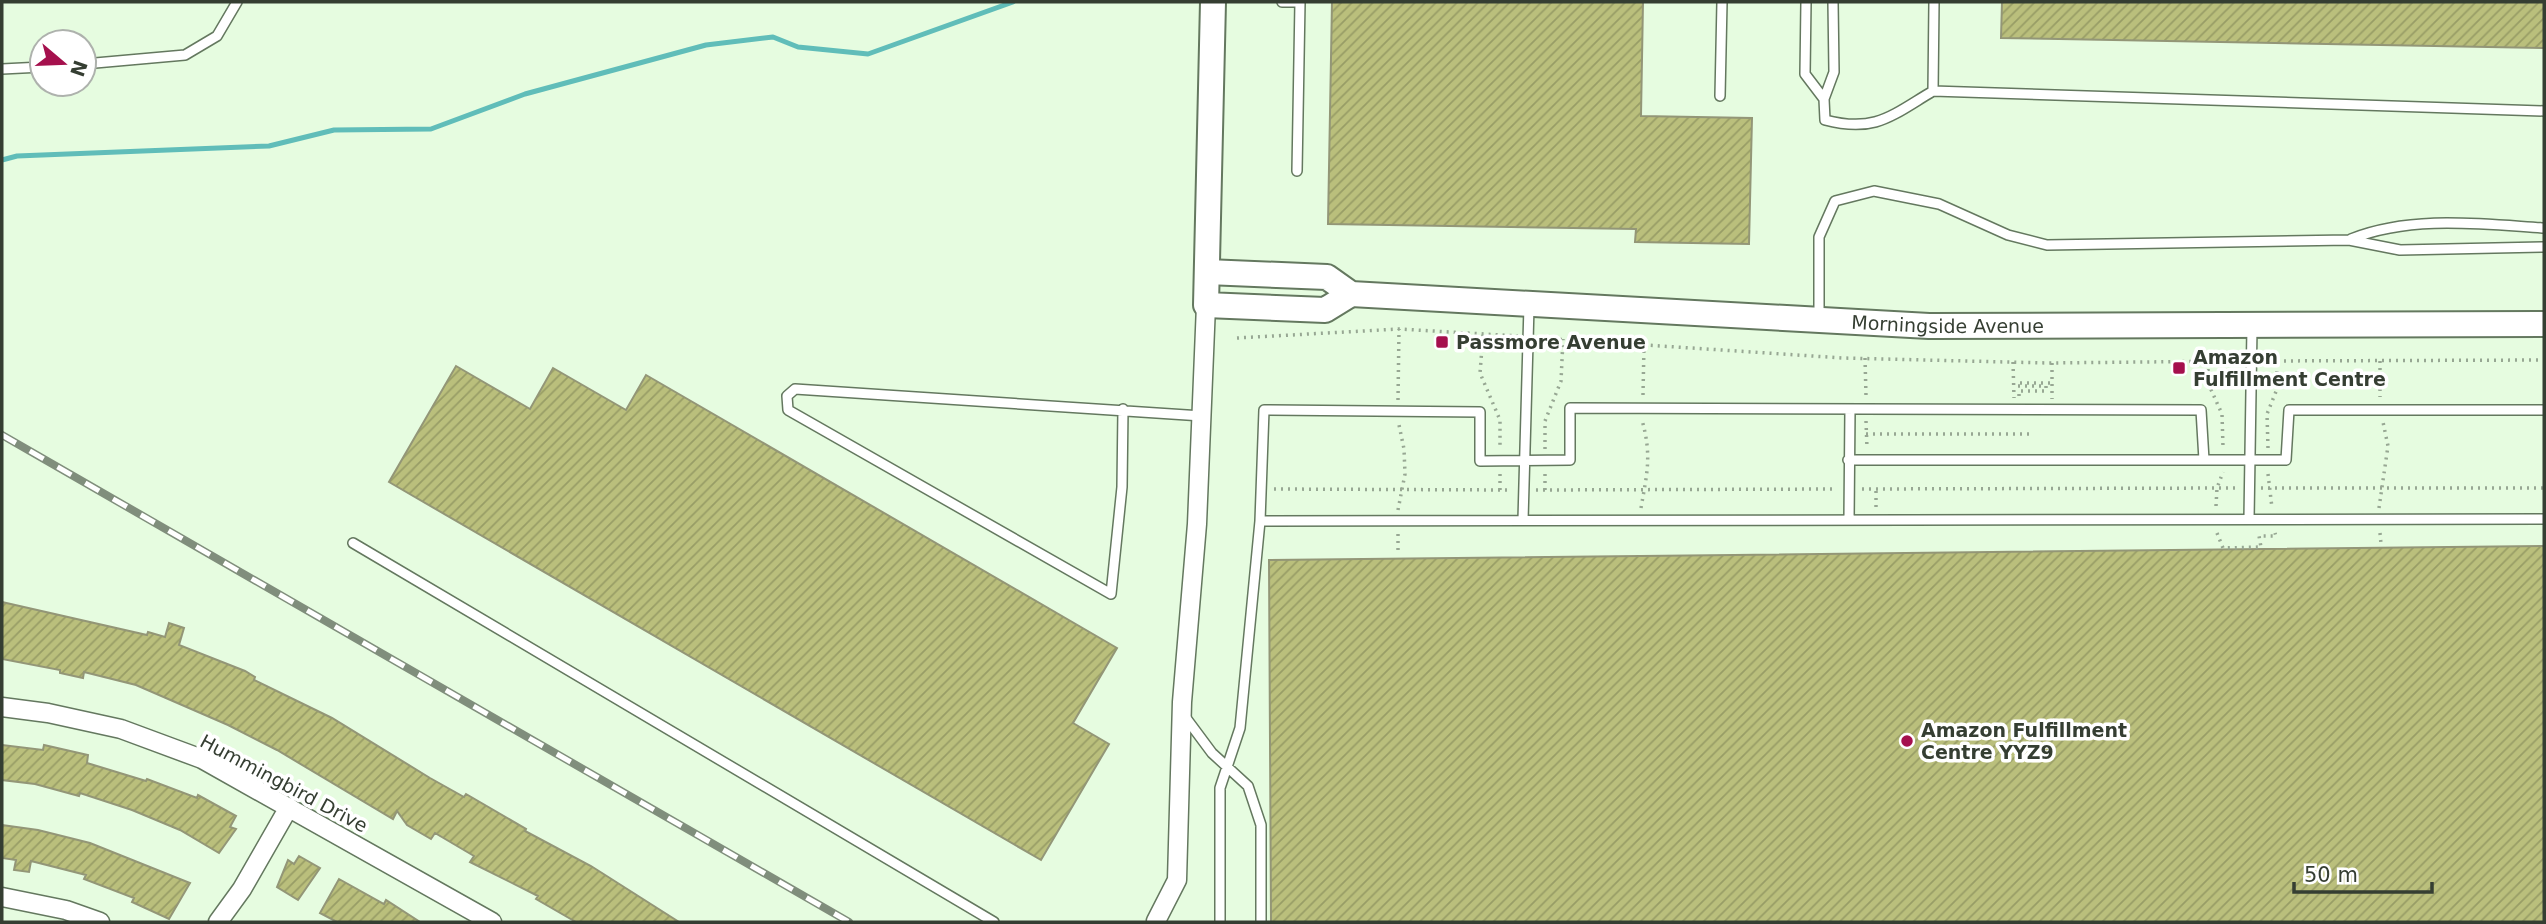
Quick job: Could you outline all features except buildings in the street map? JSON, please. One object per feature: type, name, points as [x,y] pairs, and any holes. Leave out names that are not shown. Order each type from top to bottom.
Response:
[{"type":"main road","points":[[1213,2],[1206,305],[1325,310],[1351,294]]},
{"type":"main road","name":"Morningside Avenue","points":[[1207,272],[1327,277],[1351,294],[1819,322],[1929,326],[2544,324]]},
{"type":"street","points":[[1154,922],[1177,880],[1182,711],[1197,524],[1206,305]]},
{"type":"street","name":"Hummingbird Drive","points":[[2,707],[84,720],[161,743],[202,759],[289,807],[472,917],[492,922]]},
{"type":"street","points":[[218,922],[242,889],[289,807]]},
{"type":"street","points":[[2,897],[42,904],[100,922]]},
{"type":"lane","points":[[98,63],[185,55],[217,36],[237,2]]},
{"type":"lane","points":[[1282,2],[1300,2],[1297,171]]},
{"type":"lane","points":[[1720,96],[1722,2]]},
{"type":"lane","points":[[1806,2],[1805,74],[1824,99]]},
{"type":"lane","points":[[1833,2],[1834,72],[1824,99],[1825,120],[1846,126],[1877,124],[1933,92],[2544,111]]},
{"type":"lane","points":[[1933,92],[1934,2]]},
{"type":"lane","points":[[2,69],[28,68]]},
{"type":"lane","points":[[1819,322],[1819,237],[1835,201],[1874,191],[1939,204],[2008,235],[2047,245],[2349,240],[2400,250],[2544,247]]},
{"type":"lane","points":[[2349,240],[2379,228],[2440,224],[2544,228]]},
{"type":"lane","points":[[1523,520],[1530,304]]},
{"type":"lane","points":[[2249,519],[2252,325]]},
{"type":"lane","points":[[1123,409],[1122,487],[1111,594],[788,410],[787,396],[796,389],[1123,409],[1202,416]]},
{"type":"lane","points":[[1220,922],[1220,788],[1230,767],[1240,728],[1261,521],[1264,410],[1480,412],[1480,461],[1570,460],[1570,408],[2201,410],[2204,460]]},
{"type":"lane","points":[[1849,520],[1850,409]]},
{"type":"lane","points":[[1848,460],[2286,460],[2289,410],[2544,410]]},
{"type":"lane","points":[[1261,521],[2544,519]]},
{"type":"lane","points":[[353,543],[994,922]]},
{"type":"lane","points":[[1182,711],[1212,754],[1230,767],[1248,786],[1261,825],[1261,922]]},
{"type":"path","points":[[1398,550],[1404,449],[1398,411],[1399,329]]},
{"type":"path","points":[[1237,338],[1399,329],[1843,358],[2052,363],[2544,360]]},
{"type":"path","points":[[1545,490],[1545,421],[1561,381],[1563,339]]},
{"type":"path","points":[[1640,520],[1650,447],[1642,409],[1644,345]]},
{"type":"path","points":[[2216,519],[2216,533],[2219,533],[2223,548],[2261,547],[2259,536],[2276,536],[2269,488],[2267,414],[2277,389],[2277,361]]},
{"type":"path","points":[[2380,361],[2380,410],[2388,446],[2379,519],[2381,544]]},
{"type":"path","points":[[2013,362],[2014,392]]},
{"type":"path","points":[[2052,363],[2052,391]]},
{"type":"path","points":[[2019,410],[2019,391],[2046,391],[2046,386],[2018,386],[2018,383],[2052,383]]},
{"type":"path","points":[[1867,435],[2034,434]]},
{"type":"path","points":[[1261,489],[2544,488]]},
{"type":"path","points":[[1876,489],[1876,520]]},
{"type":"waterway","points":[[2,160],[17,156],[269,146],[334,130],[431,129],[525,94],[706,45],[773,37],[798,47],[868,54],[1013,2]]},
{"type":"railway","points":[[2,435],[849,922]]},
{"type":"place","name":"Passmore Avenue","points":[[1442,342]]},
{"type":"place","name":"Amazon Fulfillment Centre","points":[[2179,368]]},
{"type":"place","name":"Amazon Fulfillment Centre YYZ9","points":[[1907,741]]}]
